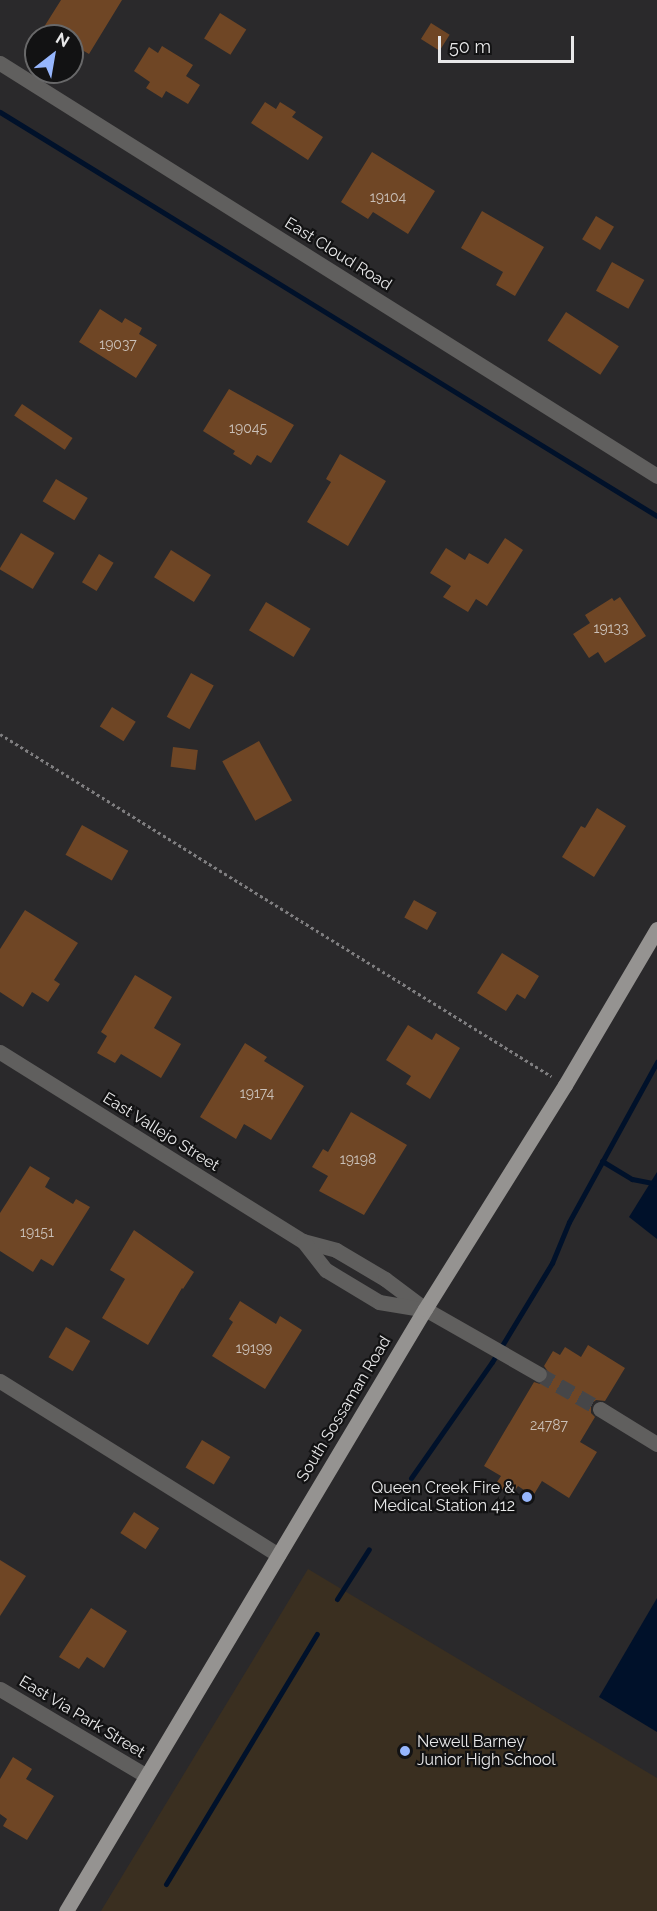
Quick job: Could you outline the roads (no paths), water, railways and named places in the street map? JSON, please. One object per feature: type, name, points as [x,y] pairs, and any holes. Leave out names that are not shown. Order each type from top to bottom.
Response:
[{"type":"main road","name":"South Sossaman Road","points":[[66,1911],[145,1775],[425,1309],[565,1084],[657,928]]},
{"type":"street","name":"East Cloud Road","points":[[0,63],[657,476]]},
{"type":"street","name":"East Vallejo Street","points":[[0,1052],[303,1242],[336,1250],[385,1279],[425,1309]]},
{"type":"street","name":"East Vallejo Street","points":[[303,1242],[326,1270],[379,1302],[425,1309]]},
{"type":"street","points":[[425,1309],[539,1374]]},
{"type":"street","points":[[0,1382],[278,1555]]},
{"type":"street","points":[[600,1409],[657,1444]]},
{"type":"street","name":"East Via Park Street","points":[[0,1689],[145,1775]]},
{"type":"water","points":[[657,1172],[657,1239],[629,1217]]},
{"type":"water","points":[[657,1598],[657,1732],[599,1697]]},
{"type":"waterway","points":[[0,112],[657,516]]},
{"type":"waterway","points":[[411,1478],[492,1362],[552,1263],[569,1222],[657,1062]]},
{"type":"waterway","points":[[602,1161],[632,1179],[657,1184]]},
{"type":"waterway","points":[[337,1599],[369,1549]]},
{"type":"waterway","points":[[166,1884],[317,1634]]},
{"type":"tunnel","points":[[539,1374],[600,1409]]},
{"type":"place","name":"Queen Creek Fire & Medical Station 412","points":[[527,1497]]},
{"type":"place","name":"Newell Barney Junior High School","points":[[405,1751]]}]
